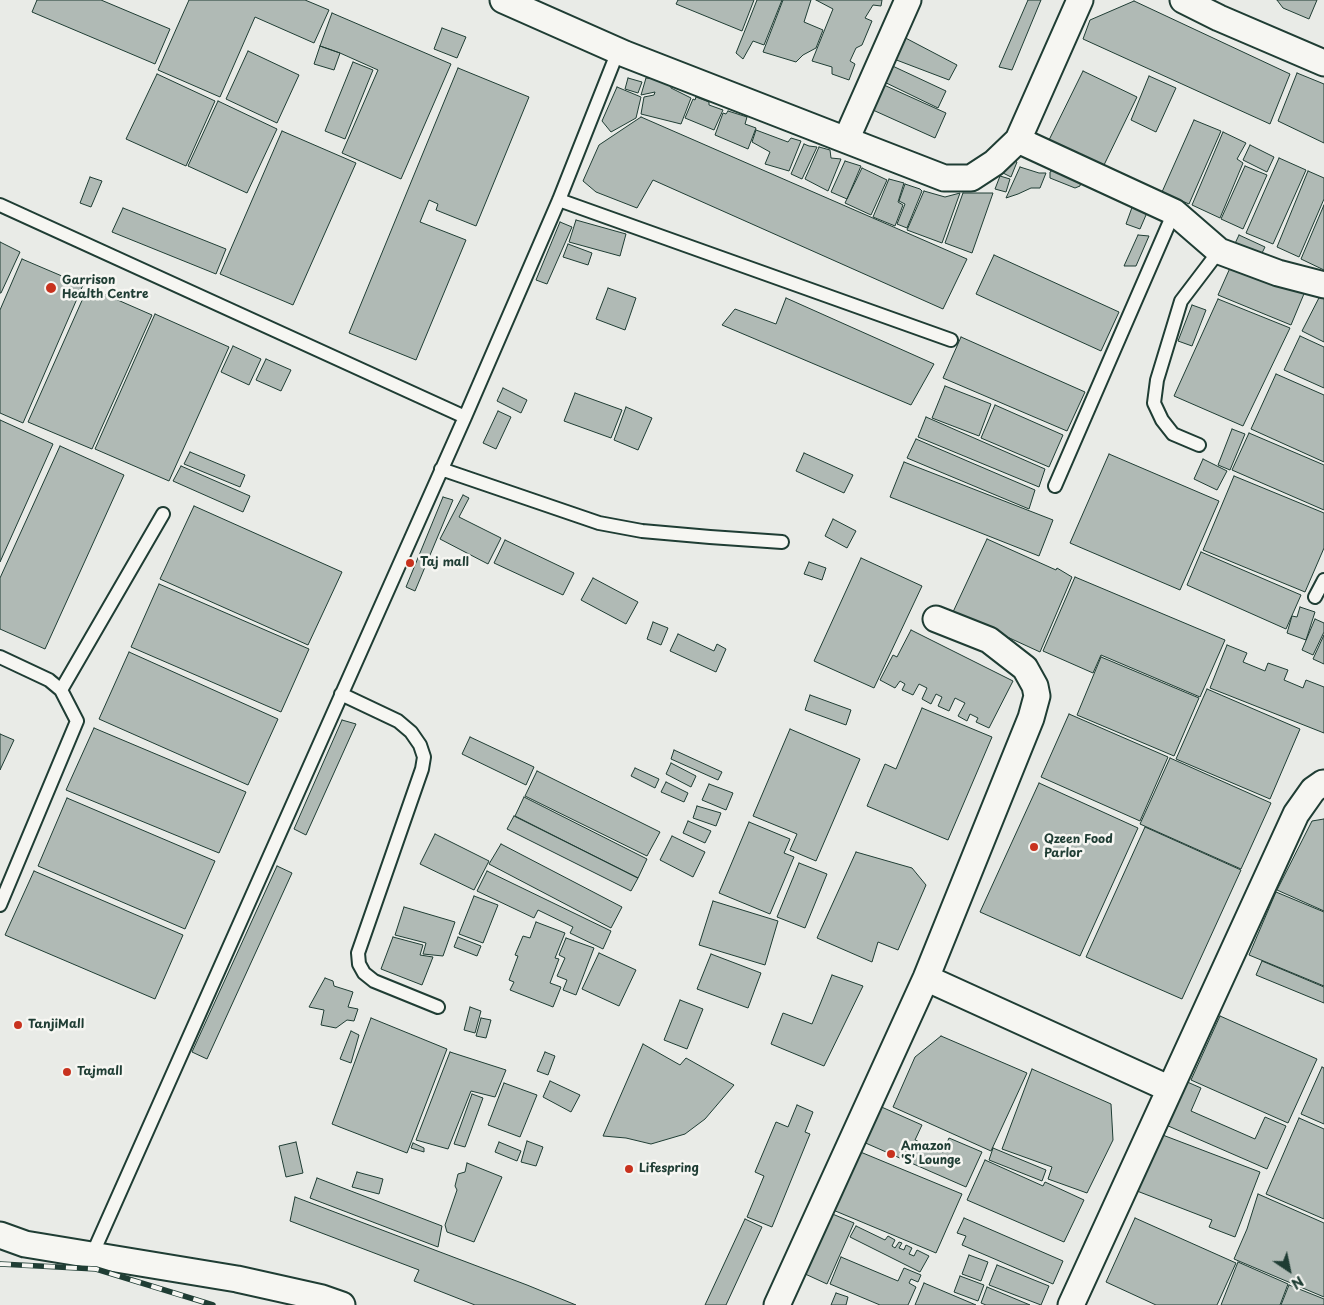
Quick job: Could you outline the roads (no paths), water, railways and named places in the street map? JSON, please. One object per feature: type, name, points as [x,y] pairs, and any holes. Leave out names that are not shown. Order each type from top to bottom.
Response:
[{"type":"street","points":[[503,0],[618,51],[944,178],[971,178],[994,163],[1018,140],[1080,0]]},
{"type":"street","points":[[846,140],[908,0]]},
{"type":"street","points":[[1183,0],[1223,9],[1324,62]]},
{"type":"street","points":[[1018,140],[1174,212],[1220,251],[1278,273],[1324,285]]},
{"type":"street","points":[[777,1305],[926,978],[1038,696],[1025,668],[989,640],[936,619]]},
{"type":"street","points":[[1071,1305],[1296,814],[1313,790],[1324,783]]},
{"type":"street","points":[[926,978],[1170,1089]]},
{"type":"street","points":[[0,1235],[24,1244],[237,1279],[322,1298],[342,1305]]},
{"type":"lane","points":[[92,1255],[559,200],[618,51]]},
{"type":"lane","points":[[559,200],[951,340]]},
{"type":"lane","points":[[0,205],[464,417]]},
{"type":"lane","points":[[1055,486],[1174,212]]},
{"type":"lane","points":[[1199,445],[1173,434],[1162,420],[1154,402],[1157,380],[1182,301],[1220,251]]},
{"type":"lane","points":[[441,469],[599,523],[642,531],[782,542]]},
{"type":"lane","points":[[61,690],[163,514]]},
{"type":"lane","points":[[1315,597],[1324,580]]},
{"type":"lane","points":[[0,657],[49,680],[61,690],[76,721],[0,905]]},
{"type":"lane","points":[[341,694],[398,721],[411,732],[420,744],[424,757],[422,769],[358,953],[360,964],[364,973],[374,981],[438,1007]]},
{"type":"railway","points":[[0,1264],[96,1269],[213,1305]]},
{"type":"place","name":"Garrison Health Centre","points":[[51,288]]},
{"type":"place","name":"Taj mall","points":[[410,563]]},
{"type":"place","name":"Qzeen Food Parlor","points":[[1034,847]]},
{"type":"place","name":"TanjiMall","points":[[18,1025]]},
{"type":"place","name":"Tajmall","points":[[67,1072]]},
{"type":"place","name":"Amazon 'S' Lounge","points":[[891,1154]]},
{"type":"place","name":"Lifespring","points":[[629,1169]]}]
